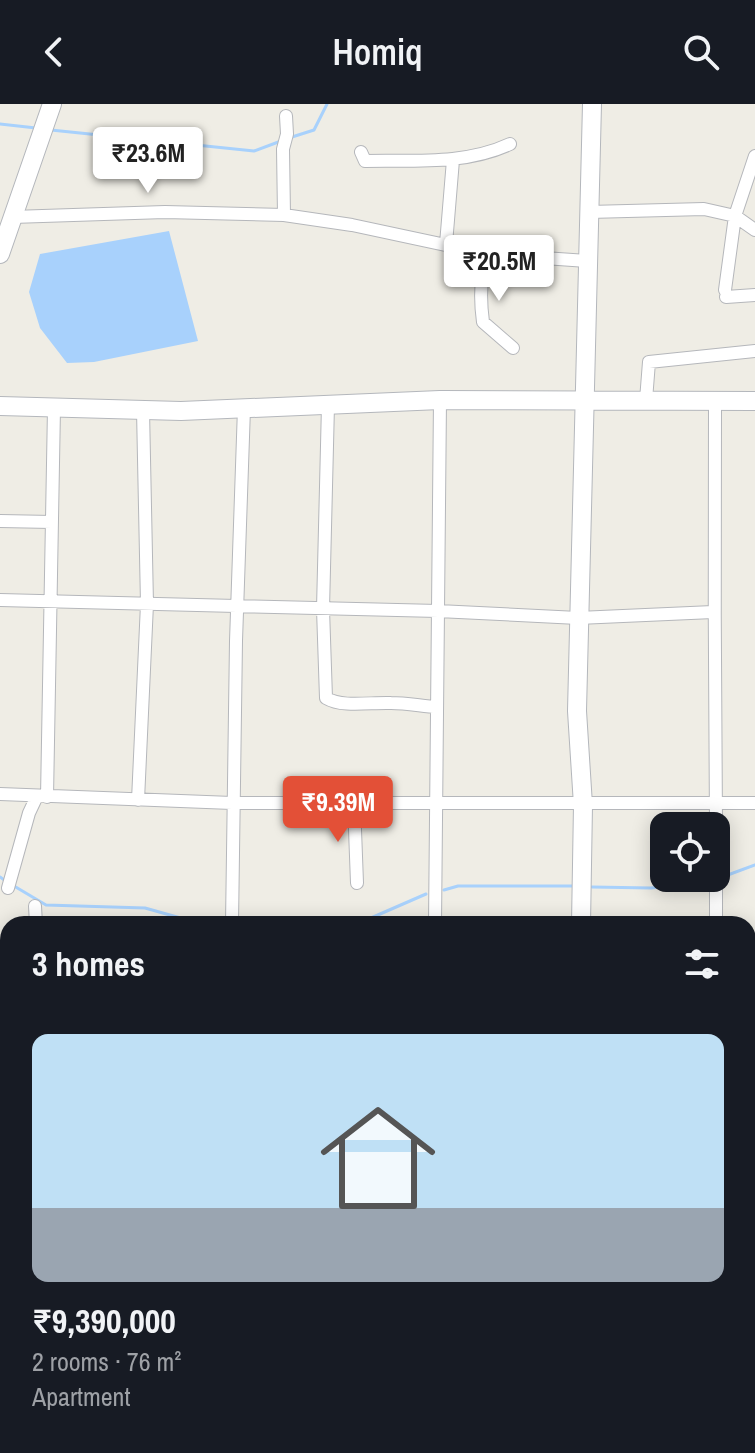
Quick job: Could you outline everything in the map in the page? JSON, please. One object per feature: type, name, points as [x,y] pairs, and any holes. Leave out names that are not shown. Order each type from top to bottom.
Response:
[{"type":"street","points":[[581,916],[583,805],[577,711],[578,618],[592,104]]},
{"type":"street","points":[[284,215],[286,116]]},
{"type":"street","points":[[0,254],[6,227],[47,120]]},
{"type":"street","points":[[361,152],[365,161],[453,160],[490,153],[510,144]]},
{"type":"street","points":[[755,156],[735,216],[726,293],[755,295]]},
{"type":"street","points":[[446,244],[453,160]]},
{"type":"street","points":[[589,212],[704,209],[735,216],[755,230]]},
{"type":"street","points":[[6,227],[165,212],[284,215],[352,225],[488,254],[587,261]]},
{"type":"street","points":[[488,254],[484,264],[481,303],[483,322],[513,348]]},
{"type":"street","points":[[646,400],[649,362],[755,351]]},
{"type":"street","points":[[435,916],[440,400]]},
{"type":"street","points":[[0,406],[143,410],[440,400],[755,401]]},
{"type":"street","points":[[715,402],[713,612],[716,812]]},
{"type":"street","points":[[328,405],[323,609],[326,698],[329,701],[437,707]]},
{"type":"street","points":[[8,888],[29,813],[42,797],[51,602],[54,408]]},
{"type":"street","points":[[232,916],[232,803],[244,408]]},
{"type":"street","points":[[138,800],[147,604],[143,410]]},
{"type":"street","points":[[0,521],[52,522]]},
{"type":"street","points":[[0,600],[438,611],[578,618],[713,612]]},
{"type":"street","points":[[0,794],[232,803],[755,803]]},
{"type":"street","points":[[354,803],[357,883]]},
{"type":"street","points":[[716,892],[716,916]]},
{"type":"street","points":[[35,906],[36,916]]},
{"type":"water","points":[[169,231],[198,341],[94,362],[67,363],[40,328],[29,292],[40,254]]},
{"type":"waterway","points":[[292,137],[314,130],[327,104]]},
{"type":"waterway","points":[[0,124],[36,128]]},
{"type":"waterway","points":[[51,130],[254,151],[281,141]]},
{"type":"waterway","points":[[730,874],[755,865]]},
{"type":"waterway","points":[[0,877],[7,882]]},
{"type":"waterway","points":[[14,886],[46,905],[145,908],[174,916]]},
{"type":"waterway","points":[[444,890],[458,886],[572,886]]},
{"type":"waterway","points":[[592,887],[650,888]]},
{"type":"waterway","points":[[375,916],[426,894]]}]
